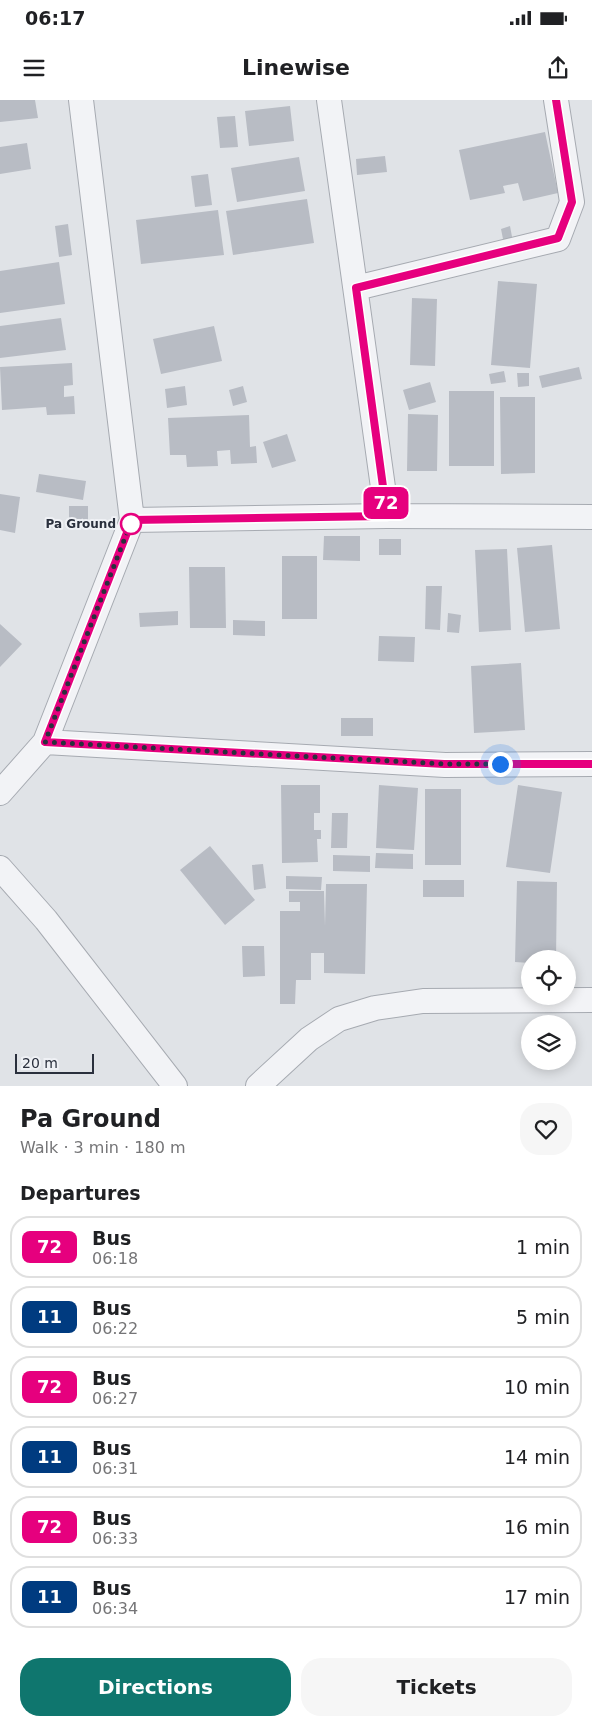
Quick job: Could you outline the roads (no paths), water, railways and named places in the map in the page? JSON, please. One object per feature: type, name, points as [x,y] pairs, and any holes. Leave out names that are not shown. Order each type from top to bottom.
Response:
[{"type":"street","points":[[0,793],[45,742],[132,520],[81,100]]},
{"type":"street","points":[[329,100],[387,516]]},
{"type":"street","points":[[356,288],[558,238],[572,202],[556,100]]},
{"type":"street","points":[[132,520],[387,516],[592,517]]},
{"type":"street","points":[[45,742],[444,764],[592,764]]},
{"type":"street","points":[[0,868],[46,920],[175,1086]]},
{"type":"street","points":[[258,1086],[309,1039],[339,1019],[375,1008],[423,1001],[592,1000]]},
{"type":"place","name":"Pa Ground","points":[[131,524]]}]
